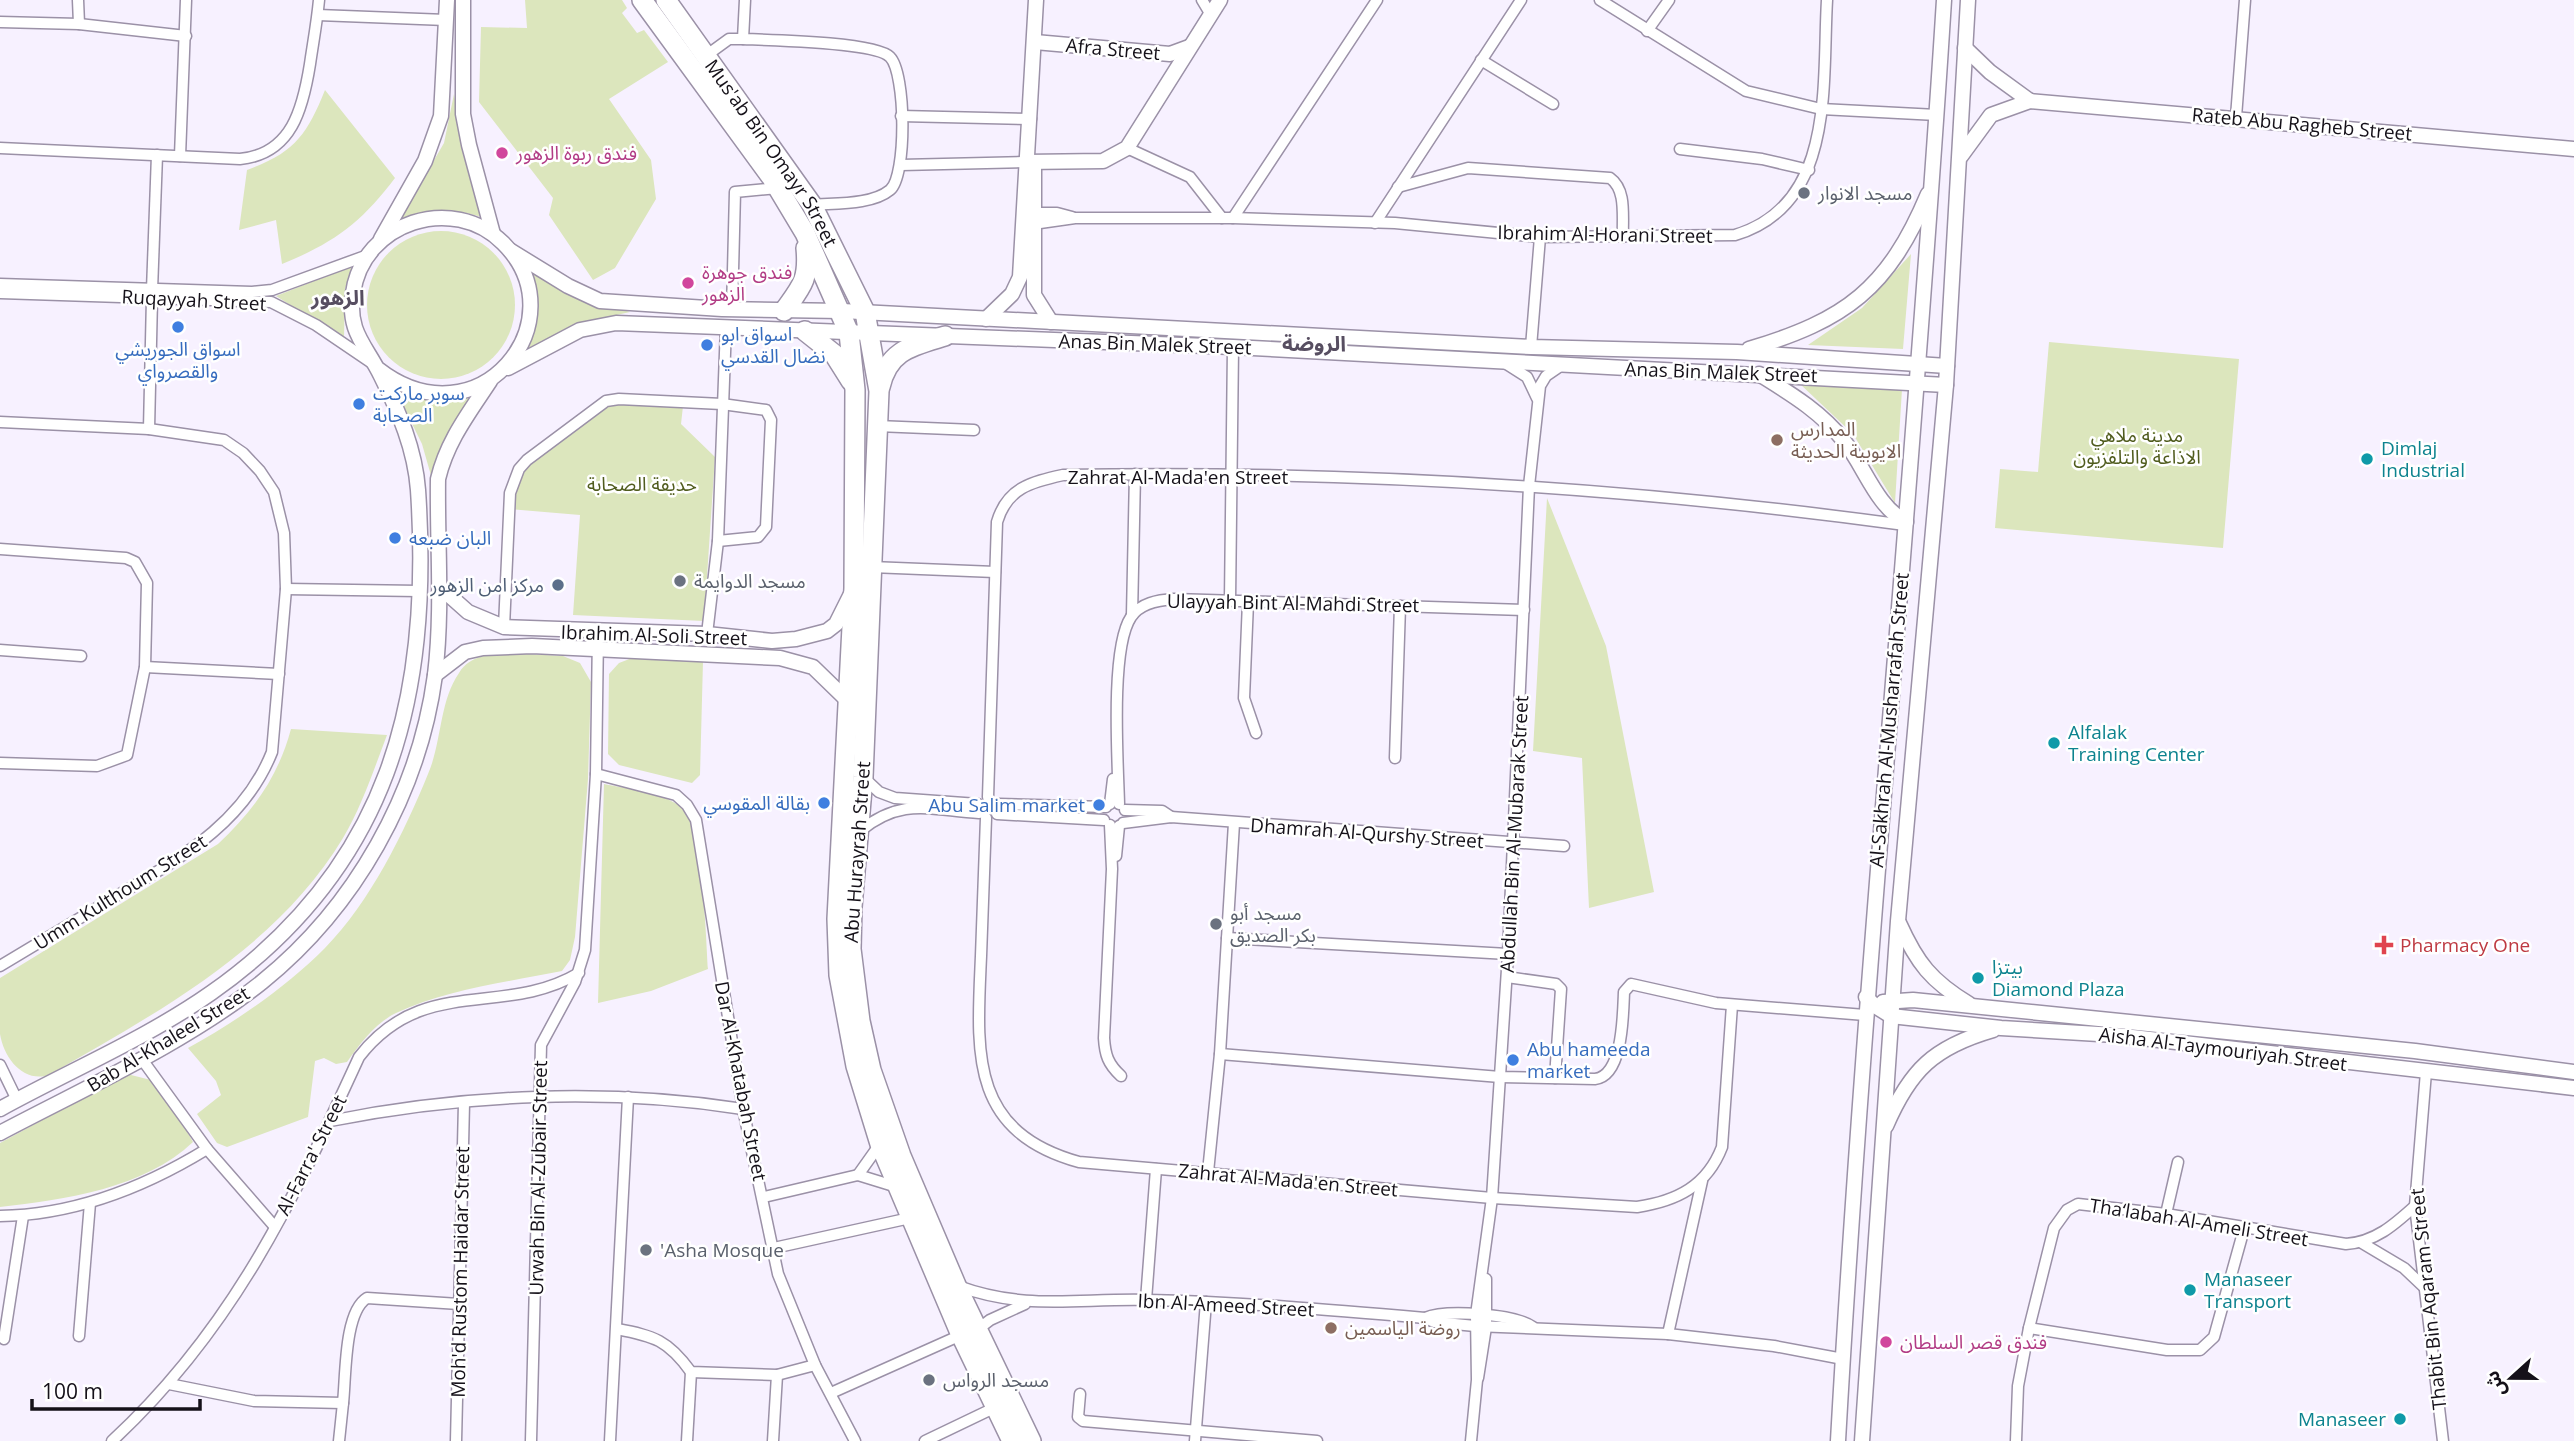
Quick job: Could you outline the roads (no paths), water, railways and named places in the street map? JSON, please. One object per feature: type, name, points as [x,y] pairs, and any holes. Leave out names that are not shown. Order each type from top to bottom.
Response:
[{"type":"highway","name":"Mus'ab Bin Omayr Street","points":[[642,0],[778,188],[805,233],[842,311]]},
{"type":"highway","name":"Mus'ab Bin Omayr Street","points":[[666,0],[812,205],[865,312]]},
{"type":"highway","points":[[784,312],[804,284],[808,270],[805,233]]},
{"type":"highway","name":"Abu Hurayrah Street","points":[[842,311],[859,333],[878,391],[863,777],[850,949],[860,1021],[886,1116],[956,1285],[969,1332]]},
{"type":"highway","name":"Abu Hurayrah Street","points":[[865,312],[859,333],[855,390],[854,588],[837,919],[839,975],[856,1066],[880,1144],[910,1217],[969,1332],[1004,1410],[1021,1439]]},
{"type":"highway","points":[[805,331],[834,354],[845,367],[855,390]]},
{"type":"highway","points":[[878,391],[889,362],[912,346],[945,336]]},
{"type":"main road","points":[[381,240],[435,139],[443,95],[447,0]]},
{"type":"main road","points":[[463,0],[463,114],[468,145],[493,234]]},
{"type":"main road","points":[[1036,0],[1029,219],[1034,295],[1051,322]]},
{"type":"main road","points":[[1029,159],[1103,161],[1127,148],[1220,0]]},
{"type":"main road","name":"Al-Sakhrah Al-Musharrafah Street","points":[[1838,1441],[1905,524],[1920,364],[1944,0]]},
{"type":"main road","name":"Al-Sakhrah Al-Musharrafah Street","points":[[1862,1441],[1898,921],[1946,385],[1968,0]]},
{"type":"main road","name":"Afra Street","points":[[1035,42],[1170,54],[1189,47]]},
{"type":"main road","points":[[1965,48],[1990,72],[2030,101]]},
{"type":"main road","name":"Rateb Abu Ragheb Street","points":[[1959,159],[1988,118],[2030,101],[2236,117],[2574,149]]},
{"type":"main road","points":[[1737,352],[1808,330],[1853,303],[1898,255],[1915,226],[1933,183]]},
{"type":"main road","points":[[445,217],[471,222],[493,234],[510,250],[525,280],[529,313],[520,345],[496,376],[463,392],[432,395],[394,382],[375,366],[358,338],[352,309],[358,272],[368,255],[381,240],[400,226],[422,219],[445,217]]},
{"type":"main road","points":[[986,319],[1017,286],[1029,219]]},
{"type":"main road","name":"Anas Bin Malek Street","points":[[510,250],[568,286],[600,301],[732,310],[865,312],[1531,347],[1737,352],[1947,366]]},
{"type":"main road","name":"Anas Bin Malek Street","points":[[496,376],[580,330],[616,323],[1233,346],[1946,385]]},
{"type":"main road","name":"Bab Al-Khaleel Street","points":[[0,1109],[211,993],[274,943],[328,885],[351,850],[389,772],[411,682],[419,591],[415,467],[398,411],[375,366]]},
{"type":"main road","points":[[1758,373],[1818,413],[1858,460],[1883,503],[1905,524]]},
{"type":"main road","name":"Bab Al-Khaleel Street","points":[[0,1133],[141,1058],[260,984],[313,936],[369,860],[391,821],[408,781],[435,675],[441,588],[438,498],[440,471],[455,434],[496,376]]},
{"type":"main road","name":"Ibrahim Al-Soli Street","points":[[441,588],[468,612],[504,627],[598,633],[707,635],[772,641],[816,636],[836,624],[854,588]]},
{"type":"main road","name":"Ibrahim Al-Soli Street","points":[[435,675],[465,652],[483,648],[532,646],[798,662],[824,675],[847,700]]},
{"type":"main road","points":[[1898,921],[1923,969],[1946,990],[1973,1006]]},
{"type":"main road","name":"Aisha Al-Taymouriyah Street","points":[[1869,1006],[1892,999],[1973,1006],[2388,1048],[2574,1072]]},
{"type":"main road","name":"Aisha Al-Taymouriyah Street","points":[[1869,1006],[1891,1016],[2001,1028],[2115,1035],[2574,1088]]},
{"type":"main road","points":[[1882,1137],[1906,1084],[1917,1070],[1951,1046],[2001,1028]]},
{"type":"street","points":[[78,0],[79,24]]},
{"type":"street","points":[[180,156],[186,0]]},
{"type":"street","points":[[0,148],[251,158],[286,136],[303,106],[319,0]]},
{"type":"street","points":[[743,39],[745,0]]},
{"type":"street","points":[[1202,0],[1211,15]]},
{"type":"street","points":[[1127,148],[1190,177],[1228,218],[1377,0]]},
{"type":"street","points":[[1375,223],[1521,0]]},
{"type":"street","points":[[1600,0],[1746,91],[1821,109],[1937,115]]},
{"type":"street","points":[[1647,31],[1668,0]]},
{"type":"street","name":"Ibrahim Al-Horani Street","points":[[1029,219],[1228,218],[1375,223],[1540,237],[1715,237],[1752,230],[1773,217],[1792,199],[1809,170],[1815,151],[1821,109],[1827,0]]},
{"type":"street","points":[[2236,117],[2245,0]]},
{"type":"street","points":[[318,15],[446,20]]},
{"type":"street","points":[[0,22],[79,24],[186,36]]},
{"type":"street","points":[[707,55],[729,40],[743,39],[878,50],[890,57],[897,69],[901,116],[901,165],[897,183],[878,197],[812,205]]},
{"type":"street","points":[[1481,60],[1553,104]]},
{"type":"street","points":[[901,116],[1031,119]]},
{"type":"street","points":[[1680,149],[1762,159],[1809,170]]},
{"type":"street","points":[[149,429],[157,155]]},
{"type":"street","points":[[901,165],[1029,159]]},
{"type":"street","points":[[1398,187],[1468,168],[1610,178],[1618,184],[1621,193],[1623,237]]},
{"type":"street","points":[[732,310],[736,192],[778,188]]},
{"type":"street","points":[[1531,347],[1540,237]]},
{"type":"street","name":"Ruqayyah Street","points":[[0,293],[152,294],[272,290],[368,255]]},
{"type":"street","name":"Ruqayyah Street","points":[[0,284],[271,302],[304,318],[375,366]]},
{"type":"street","points":[[707,635],[718,541],[726,326]]},
{"type":"street","points":[[1230,600],[1233,346]]},
{"type":"street","points":[[1504,362],[1527,377],[1537,398]]},
{"type":"street","name":"Abdullah Bin Al-Mubarak Street","points":[[1471,1441],[1507,978],[1530,486],[1537,398],[1546,376],[1562,365]]},
{"type":"street","points":[[504,627],[510,493],[519,469],[606,401],[613,399],[763,408],[771,420],[766,527],[758,537],[718,541]]},
{"type":"street","name":"Umm Kulthoum Street","points":[[0,422],[149,429],[223,440],[243,453],[260,471],[274,492],[281,510],[286,589],[272,752],[262,776],[222,826],[195,849],[0,966]]},
{"type":"street","points":[[877,426],[974,430]]},
{"type":"street","points":[[1121,1076],[1111,1067],[1105,1054],[1104,1038],[1120,658],[1123,639],[1132,615],[1135,474]]},
{"type":"street","name":"Zahrat Al-Mada'en Street","points":[[1732,1005],[1725,1130],[1715,1165],[1702,1181],[1675,1199],[1637,1207],[1492,1198],[1079,1162],[1051,1154],[1026,1140],[1007,1121],[992,1096],[980,1066],[978,1026],[997,522],[1004,504],[1016,490],[1063,475],[1135,474],[1530,486],[1674,498],[1905,524]]},
{"type":"street","points":[[0,549],[95,554],[135,562],[147,583],[145,667],[127,755],[97,766],[0,763]]},
{"type":"street","points":[[871,567],[995,572]]},
{"type":"street","points":[[286,589],[419,591]]},
{"type":"street","name":"Ulayyah Bint Al-Mahdi Street","points":[[1132,615],[1158,600],[1524,610]]},
{"type":"street","points":[[1248,601],[1244,698],[1256,733]]},
{"type":"street","points":[[1395,758],[1400,606]]},
{"type":"street","name":"Urwah Bin Al-Zubair Street","points":[[531,1441],[539,1097],[543,1039],[579,973],[589,922],[596,774],[598,633]]},
{"type":"street","points":[[0,650],[81,656]]},
{"type":"street","points":[[145,667],[279,674]]},
{"type":"street","name":"Dar Al-Khatabah Street","points":[[596,774],[677,795],[696,820],[743,1109],[785,1298],[815,1366],[855,1441]]},
{"type":"street","name":"Dhamrah Al-Qurshy Street","points":[[863,777],[879,792],[895,798],[1114,823],[1171,817],[1564,846]]},
{"type":"street","points":[[1114,823],[1115,806]]},
{"type":"street","name":"Dhamrah Al-Qurshy Street","points":[[860,831],[893,809],[915,807],[1115,806],[1162,811],[1171,817]]},
{"type":"street","points":[[1208,1172],[1220,1054],[1234,823]]},
{"type":"street","points":[[1227,938],[1508,954]]},
{"type":"street","name":"Al-Farra' Street","points":[[112,1441],[169,1384],[225,1314],[275,1227],[330,1121],[359,1057],[380,1032],[403,1016],[434,1004],[547,987],[579,973]]},
{"type":"street","points":[[1507,978],[1556,984],[1561,989],[1555,1078]]},
{"type":"street","points":[[1220,1054],[1500,1077],[1602,1079],[1612,1071],[1624,992],[1631,984],[1732,1005],[1869,1006]]},
{"type":"street","points":[[141,1058],[207,1149],[275,1227]]},
{"type":"street","points":[[0,1065],[17,1100]]},
{"type":"street","name":"Thabit Bin Aqaram Street","points":[[2426,1072],[2415,1206],[2444,1441]]},
{"type":"street","points":[[330,1121],[368,1113],[539,1097],[628,1097],[743,1109]]},
{"type":"street","points":[[610,1441],[628,1097]]},
{"type":"street","name":"Moh'd Rustom Haidar Street","points":[[456,1441],[464,1103]]},
{"type":"street","points":[[858,1175],[880,1144]]},
{"type":"street","points":[[0,1216],[23,1216],[90,1203],[163,1174],[207,1149]]},
{"type":"street","points":[[2166,1213],[2178,1162]]},
{"type":"street","points":[[1146,1300],[1156,1169]]},
{"type":"street","points":[[764,1197],[858,1175],[897,1187]]},
{"type":"street","points":[[1668,1334],[1702,1181]]},
{"type":"street","points":[[79,1336],[90,1203]]},
{"type":"street","name":"Tha‘labah Al-Ameli Street","points":[[2016,1441],[2018,1387],[2029,1328],[2054,1228],[2067,1210],[2078,1204],[2089,1203],[2166,1213],[2322,1242],[2362,1243],[2404,1268],[2423,1286]]},
{"type":"street","points":[[2362,1243],[2389,1229],[2415,1206]]},
{"type":"street","points":[[4,1339],[23,1216]]},
{"type":"street","points":[[774,1248],[910,1217]]},
{"type":"street","points":[[2029,1328],[2166,1350],[2200,1349],[2214,1337],[2244,1228]]},
{"type":"street","name":"Ibn Al-Ameed Street","points":[[956,1285],[996,1299],[1028,1303],[1146,1300],[1206,1302],[1425,1318],[1434,1314],[1481,1321],[1523,1320],[1533,1327],[1668,1334],[1774,1346],[1843,1359]]},
{"type":"street","points":[[339,1441],[352,1316],[360,1302],[367,1298],[459,1304]]},
{"type":"street","points":[[1195,1436],[1206,1302]]},
{"type":"street","name":"Ibn Al-Ameed Street","points":[[831,1393],[1028,1303]]},
{"type":"street","points":[[617,1329],[640,1333],[669,1345],[691,1372],[687,1441]]},
{"type":"street","points":[[691,1372],[777,1375],[815,1366]]},
{"type":"street","points":[[773,1441],[777,1375]]},
{"type":"street","points":[[169,1384],[254,1401],[343,1403]]},
{"type":"street","points":[[1080,1394],[1080,1420],[1195,1436],[1317,1441]]},
{"type":"street","points":[[925,1441],[1004,1410]]},
{"type":"place","name":"فندق ربوة الزهور","points":[[502,153]]},
{"type":"place","name":"مسجد الانوار","points":[[1804,193]]},
{"type":"place","name":"فندق جوهرة الزهور","points":[[688,283]]},
{"type":"place","name":"اسواق الجوريشي والقصرواي","points":[[178,327]]},
{"type":"place","name":"اسواق ابو نضال القدسي","points":[[707,345]]},
{"type":"place","name":"سوبر ماركت الصحابة","points":[[359,404]]},
{"type":"place","name":"المدارس الايوبية الحديثة","points":[[1777,440]]},
{"type":"place","name":"Dimlaj Industrial","points":[[2367,459]]},
{"type":"place","name":"البان ضبعه","points":[[395,538]]},
{"type":"place","name":"مسجد الدوايمة","points":[[680,581]]},
{"type":"place","name":"مركز امن الزهور","points":[[558,585]]},
{"type":"place","name":"Alfalak Training Center","points":[[2054,743]]},
{"type":"place","name":"بقالة المقوسي","points":[[824,803]]},
{"type":"place","name":"Abu Salim market","points":[[1099,805]]},
{"type":"place","name":"مسجد أبو بكر الصديق","points":[[1216,924]]},
{"type":"place","name":"Pharmacy One","points":[[2384,945]]},
{"type":"place","name":"بيتزا Diamond Plaza","points":[[1978,978]]},
{"type":"place","name":"Abu hameeda market","points":[[1513,1060]]},
{"type":"place","name":"'Asha Mosque","points":[[646,1250]]},
{"type":"place","name":"Manaseer Transport","points":[[2190,1290]]},
{"type":"place","name":"روضة الياسمين","points":[[1331,1328]]},
{"type":"place","name":"فندق قصر السلطان","points":[[1886,1342]]},
{"type":"place","name":"مسجد الرواس","points":[[929,1380]]},
{"type":"place","name":"Manaseer","points":[[2400,1419]]},
{"type":"district","name":"الزهور","points":[[338,297]]},
{"type":"district","name":"الروضة","points":[[1314,343]]},
{"type":"park label","name":"مدينة ملاهي الاذاعة والتلفزيون","points":[[2137,446]]},
{"type":"park label","name":"حديقة الصحابة","points":[[642,484]]}]
